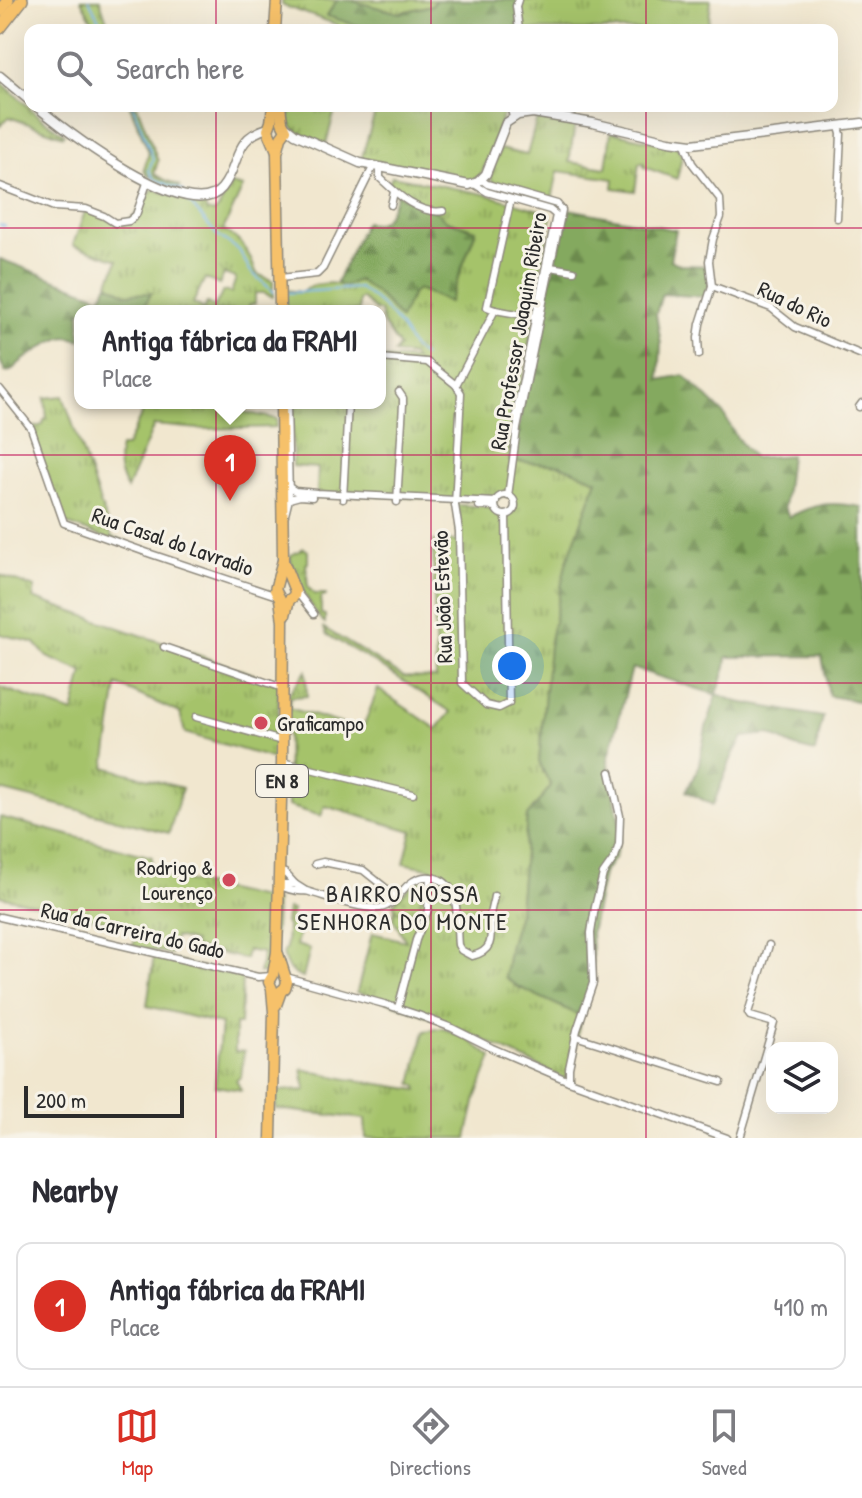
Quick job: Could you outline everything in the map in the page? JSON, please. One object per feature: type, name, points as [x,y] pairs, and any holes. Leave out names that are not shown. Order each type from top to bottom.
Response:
[{"type":"highway","points":[[0,11],[8,0]]},
{"type":"highway","points":[[0,28],[22,0]]},
{"type":"main road","points":[[276,24],[277,0]]},
{"type":"main road","points":[[274,112],[279,131]]},
{"type":"main road","points":[[280,112],[277,153],[280,305]]},
{"type":"main road","points":[[281,409],[283,560],[287,593]]},
{"type":"main road","name":"EN 8","points":[[271,1138],[274,1012],[278,982],[283,621],[287,593]]},
{"type":"street","points":[[518,0],[518,24]]},
{"type":"street","points":[[0,76],[24,96]]},
{"type":"street","points":[[44,112],[147,183],[184,195],[206,197],[215,195],[227,181],[246,139],[256,131],[279,131],[376,168],[464,185],[478,182],[486,174],[506,123],[525,113],[578,120],[688,144],[862,123]]},
{"type":"street","points":[[512,112],[513,117]]},
{"type":"street","points":[[837,218],[839,127]]},
{"type":"street","points":[[688,144],[689,156],[720,199],[721,217],[709,261],[712,286],[700,324],[699,355]]},
{"type":"street","points":[[376,168],[380,178],[394,192],[433,212],[443,211]]},
{"type":"street","points":[[280,278],[317,274],[323,268],[376,168]]},
{"type":"street","name":"Rua Professor Joaquim Ribeiro","points":[[478,182],[557,204],[562,210],[506,496]]},
{"type":"street","name":"Rua Professor Joaquim Ribeiro","points":[[478,182],[483,190],[550,210],[556,215],[516,410],[506,496]]},
{"type":"street","points":[[0,186],[54,207],[86,209],[115,223],[129,221],[136,215],[147,183]]},
{"type":"street","points":[[391,205],[394,192]]},
{"type":"street","points":[[513,192],[487,307],[535,317]]},
{"type":"street","points":[[525,204],[527,196]]},
{"type":"street","points":[[551,267],[574,271]]},
{"type":"street","name":"Rua do Rio","points":[[712,286],[771,308],[795,327],[862,355]]},
{"type":"street","points":[[456,385],[495,310]]},
{"type":"street","points":[[386,359],[427,362],[456,385],[461,393],[455,503]]},
{"type":"street","name":"Rua Casal do Lavradio","points":[[0,389],[31,428],[64,523],[264,590],[287,593]]},
{"type":"street","points":[[397,500],[403,407],[399,392]]},
{"type":"street","points":[[282,522],[289,499],[287,409]]},
{"type":"street","points":[[343,497],[348,409]]},
{"type":"street","points":[[289,487],[295,491],[343,497]]},
{"type":"street","points":[[289,499],[300,496],[343,497],[495,505]]},
{"type":"street","points":[[506,496],[514,500],[515,507],[512,513],[506,515],[499,513],[495,505],[497,499],[506,496]]},
{"type":"street","name":"Rua João Estevão","points":[[455,503],[459,531],[462,683],[486,705],[499,708],[509,703],[506,515]]},
{"type":"street","points":[[287,593],[314,614]]},
{"type":"street","points":[[164,647],[283,688]]},
{"type":"street","points":[[196,717],[282,741]]},
{"type":"street","points":[[282,762],[413,794]]},
{"type":"street","points":[[569,1081],[575,1036],[593,983],[591,933],[600,885],[619,844],[620,816],[610,772]]},
{"type":"street","points":[[315,864],[323,862],[363,870],[397,897]]},
{"type":"street","points":[[279,871],[285,873],[296,888]]},
{"type":"street","points":[[430,877],[428,910],[416,940],[398,1008],[452,1028],[569,1081],[727,1138]]},
{"type":"street","points":[[279,885],[372,908],[384,908],[417,878],[444,880],[454,893],[458,945],[472,956],[483,952],[489,945],[494,896]]},
{"type":"street","points":[[278,903],[296,888]]},
{"type":"street","name":"Rua da Carreira do Gado","points":[[0,917],[278,982],[304,983],[398,1008]]},
{"type":"street","points":[[740,1138],[774,1023],[748,1013],[769,945]]},
{"type":"street","points":[[575,1036],[721,1082]]},
{"type":"green space","points":[[81,0],[100,0],[108,24],[94,24]]},
{"type":"green space","points":[[282,0],[337,0],[327,15],[354,24],[335,24],[282,5]]},
{"type":"green space","points":[[337,0],[349,0],[399,13],[432,5],[436,0],[518,0],[519,24],[353,24],[327,16]]},
{"type":"green space","points":[[349,0],[436,0],[432,5],[398,13]]},
{"type":"green space","points":[[518,0],[711,0],[709,24],[522,24],[522,19],[518,19]]},
{"type":"green space","points":[[0,81],[24,103],[24,112],[34,112],[64,134],[9,117],[0,126]]},
{"type":"green space","points":[[132,112],[139,112],[158,161],[154,174],[180,186],[179,191],[147,175],[144,169],[149,152]]},
{"type":"green space","points":[[291,112],[334,112],[326,144],[304,135],[288,119]]},
{"type":"green space","points":[[375,112],[504,112],[483,171],[470,181],[361,160]]},
{"type":"green space","points":[[537,118],[575,124],[569,162],[606,168],[611,132],[677,147],[682,156],[677,179],[639,163],[635,191],[613,188],[614,179],[558,171],[552,199],[492,182],[491,175],[500,149],[527,155]]},
{"type":"green space","points":[[392,176],[484,194],[550,213],[509,460],[560,465],[597,480],[566,564],[549,646],[539,762],[551,786],[527,816],[519,913],[505,977],[516,986],[581,1016],[569,1081],[438,1020],[357,992],[372,933],[406,941],[393,919],[397,897],[430,877],[432,869],[404,863],[412,831],[325,806],[321,816],[288,806],[287,696],[306,671],[307,696],[290,697],[289,708],[362,730],[378,689],[437,729],[451,712],[326,634],[324,628],[404,677],[436,678],[433,541],[459,541],[455,505],[495,507],[499,513],[506,515],[513,512],[515,506],[512,498],[505,496],[496,502],[317,493],[318,468],[293,466],[292,409],[386,409],[386,358],[415,360],[412,356],[394,353],[399,347],[386,328],[386,305],[370,305],[362,298],[359,305],[285,305],[285,290],[302,292],[317,285],[345,286],[357,280],[372,289],[400,318],[418,289],[449,302],[476,231],[429,213],[388,186]]},
{"type":"green space","points":[[231,184],[243,187],[223,230],[245,248],[257,274],[273,281],[273,297],[255,293],[255,304],[215,305],[224,291],[231,293],[236,278],[224,274],[219,285],[205,278],[193,303],[197,305],[145,305],[151,294],[127,294],[108,284],[118,260],[73,245],[86,209],[111,220],[126,221],[138,211],[153,189],[187,200],[205,201],[206,211],[214,213]]},
{"type":"green space","points":[[397,195],[437,212],[447,221],[476,230],[449,302],[418,289],[400,319],[379,295],[358,280],[345,286],[336,284],[365,222],[379,223],[383,220]]},
{"type":"green space","points":[[569,209],[676,230],[670,260],[681,265],[710,266],[708,297],[662,294],[656,314],[661,344],[659,380],[684,375],[723,413],[737,438],[754,458],[790,455],[784,507],[789,517],[825,504],[862,507],[862,700],[829,696],[822,656],[727,657],[717,694],[738,702],[823,717],[815,752],[795,747],[769,734],[743,737],[713,805],[686,791],[698,769],[706,728],[717,695],[632,668],[608,760],[621,831],[615,857],[603,874],[591,933],[593,983],[581,1016],[516,986],[505,977],[519,913],[527,816],[551,786],[539,762],[549,646],[566,564],[597,480],[560,465],[512,461],[537,334]]},
{"type":"green space","points":[[0,259],[101,297],[108,284],[127,294],[151,293],[145,305],[74,305],[74,339],[67,337],[54,341],[11,371],[5,372],[0,360]]},
{"type":"green space","points":[[63,396],[112,537],[125,541],[122,544],[64,523],[31,428],[43,425],[47,419],[45,398]]},
{"type":"green space","points":[[144,409],[230,409],[277,419],[276,427],[200,429],[154,425],[127,489],[118,458],[120,447],[126,447]]},
{"type":"green space","points":[[304,548],[308,551],[308,587],[314,594],[326,594],[321,597],[321,614],[325,615],[325,623],[306,597],[293,569],[290,556]]},
{"type":"green space","points":[[0,575],[35,588],[33,598],[279,683],[277,760],[185,733],[180,713],[117,685],[105,767],[182,788],[169,833],[0,790],[0,687],[73,713],[83,672],[47,657],[35,643],[0,634]]},
{"type":"green space","points":[[0,817],[152,857],[150,873],[276,901],[274,955],[268,973],[259,973],[263,953],[247,950],[245,959],[194,947],[194,942],[175,937],[171,954],[132,946],[142,929],[0,896]]},
{"type":"green space","points":[[426,879],[428,882],[423,883],[420,911],[397,911],[393,904],[415,882]]},
{"type":"green space","points":[[287,909],[292,910],[289,922],[301,926],[296,945],[310,949],[303,978],[289,968],[284,957]]},
{"type":"green space","points":[[154,955],[242,978],[240,1024],[235,1024],[235,1052],[244,1051],[241,1077],[236,1080],[241,1090],[215,1086],[221,1024],[147,1006]]},
{"type":"green space","points":[[443,1028],[466,1038],[492,1057],[476,1098],[467,1138],[366,1138],[365,1119],[276,1109],[276,1091],[306,1090],[302,1069],[418,1090],[417,1085],[412,1084],[423,1035],[425,1031]]},
{"type":"waterway","points":[[89,0],[101,24]]},
{"type":"waterway","points":[[135,112],[153,158],[149,170],[154,179],[184,191]]},
{"type":"waterway","points":[[188,201],[217,235],[239,250],[251,272],[274,292]]},
{"type":"waterway","points":[[0,225],[5,226]]},
{"type":"waterway","points":[[285,293],[359,288],[380,305]]},
{"type":"waterway","points":[[386,310],[412,347],[424,356]]},
{"type":"place","name":"Antiga fábrica da FRAMI","points":[[230,501]]},
{"type":"place","name":"Graficampo","points":[[261,723]]},
{"type":"place","name":"Rodrigo & Lourenço","points":[[229,880]]},
{"type":"district","name":"BAIRRO NOSSA SENHORA DO MONTE","points":[[403,908]]}]
